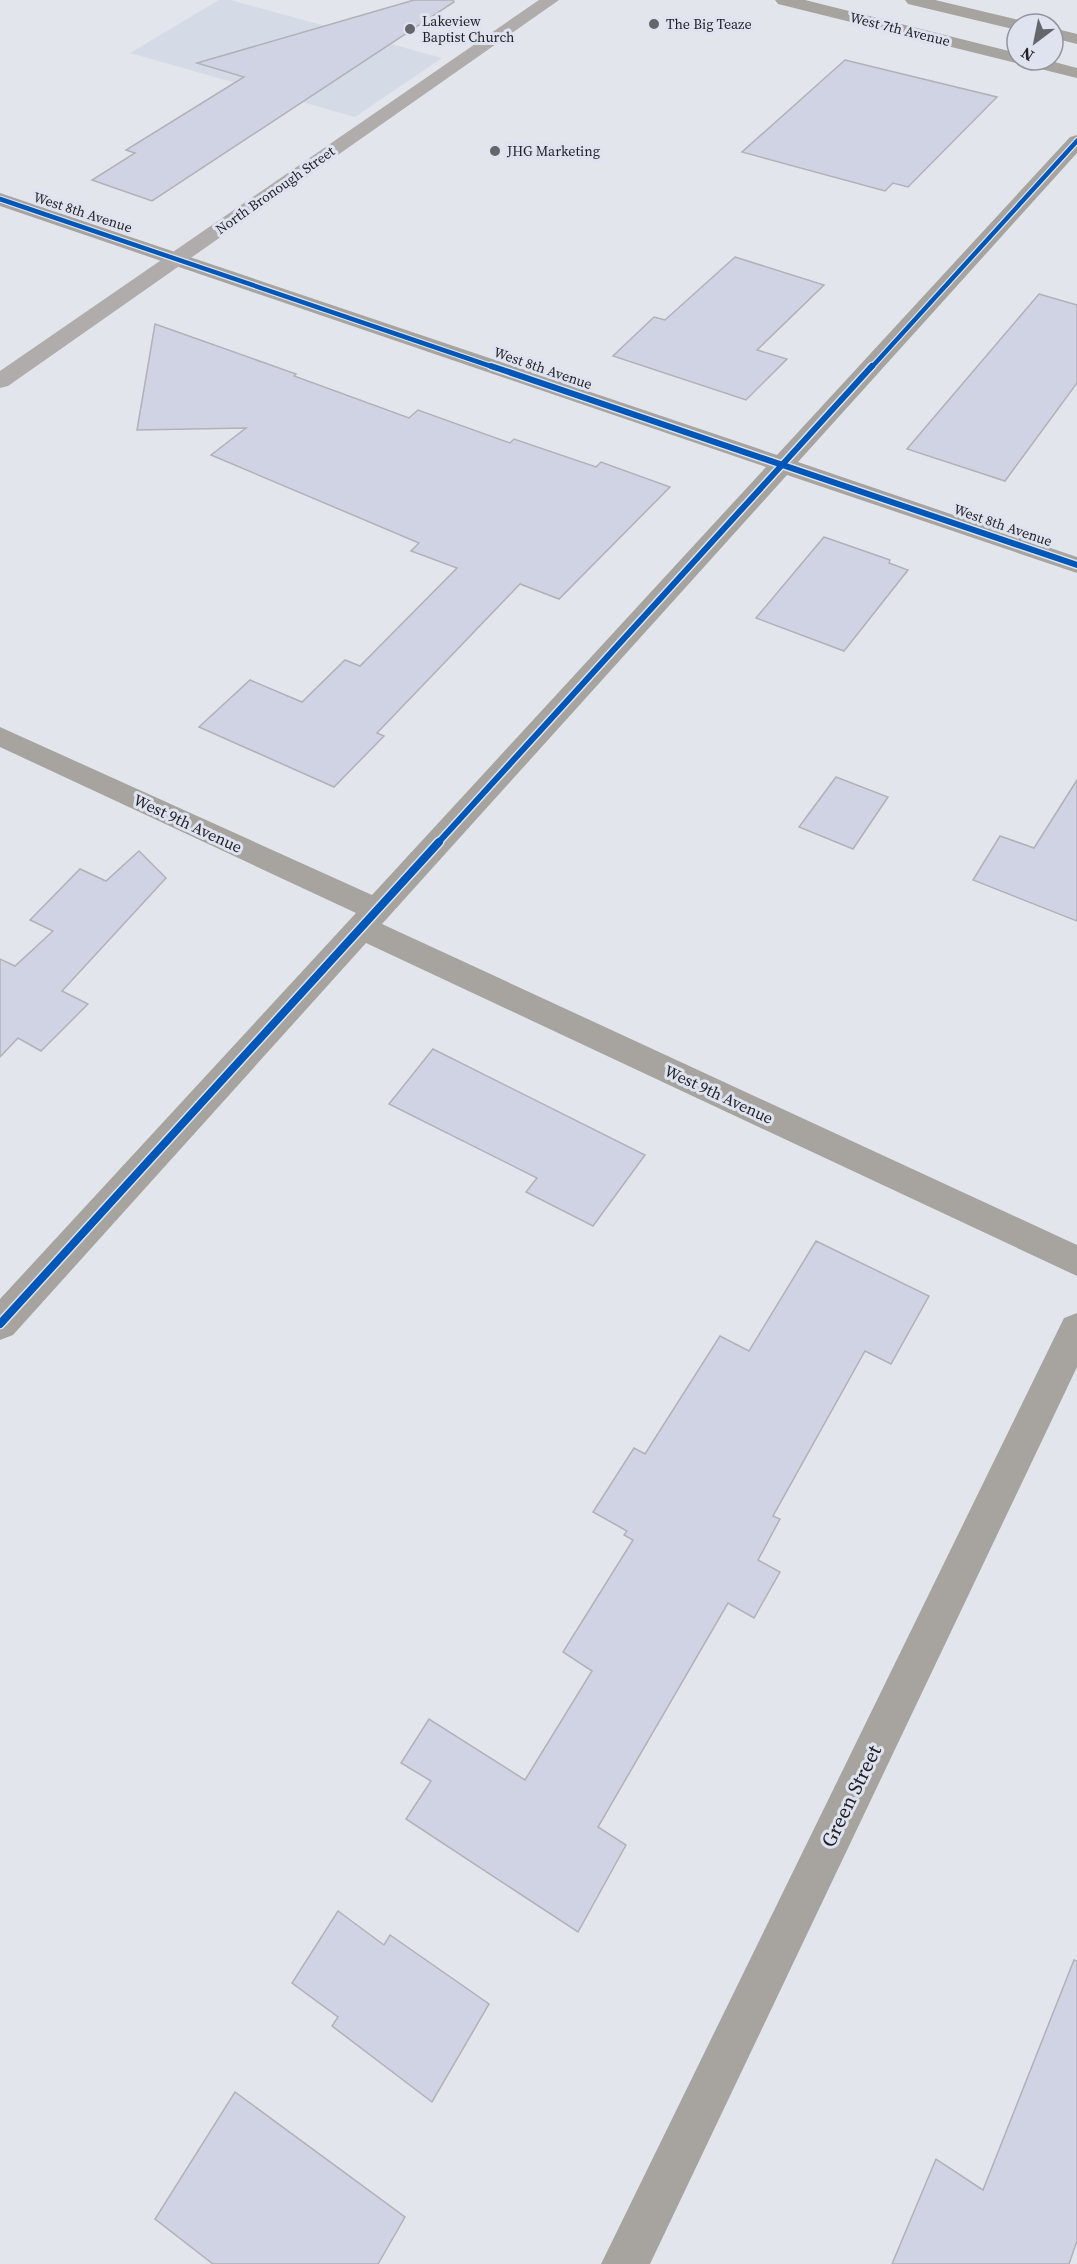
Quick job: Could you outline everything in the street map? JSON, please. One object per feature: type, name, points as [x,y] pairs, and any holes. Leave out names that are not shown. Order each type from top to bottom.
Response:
[{"type":"main road","name":"North Bronough Street","points":[[0,381],[550,0]]},
{"type":"street","name":"West 7th Avenue","points":[[784,0],[1005,55]]},
{"type":"street","name":"West 7th Avenue","points":[[914,0],[1005,22]]},
{"type":"street","points":[[0,1324],[1077,141]]},
{"type":"street","name":"West 8th Avenue","points":[[0,199],[1077,565]]},
{"type":"street","name":"West 9th Avenue","points":[[0,736],[368,919],[1077,1262]]},
{"type":"street","name":"Green Street","points":[[625,2264],[1077,1329]]},
{"type":"shaded area","points":[[219,0],[230,0],[442,58],[355,117],[130,53]]},
{"type":"building","points":[[414,0],[453,0],[454,2],[152,201],[92,180],[135,153],[126,150],[244,77],[197,63]]},
{"type":"building","points":[[845,60],[997,97],[908,187],[893,183],[885,191],[742,152]]},
{"type":"building","points":[[735,257],[824,285],[757,350],[787,359],[746,400],[613,356],[654,317],[665,320]]},
{"type":"building","points":[[1039,294],[1077,305],[1077,383],[1005,481],[907,449]]},
{"type":"building","points":[[155,324],[296,374],[294,376],[409,418],[418,410],[510,443],[514,439],[596,467],[601,462],[670,487],[559,599],[520,584],[377,733],[384,736],[334,787],[199,727],[250,680],[302,702],[345,660],[360,666],[457,568],[411,551],[419,543],[211,455],[246,428],[137,430]]},
{"type":"building","points":[[824,537],[890,560],[889,563],[908,570],[844,651],[756,618]]},
{"type":"building","points":[[836,777],[888,797],[853,849],[799,827]]},
{"type":"building","points":[[1077,780],[1077,921],[973,880],[1000,836],[1034,848]]},
{"type":"building","points":[[139,851],[166,878],[62,991],[88,1004],[41,1051],[18,1038],[0,1057],[0,959],[15,966],[53,931],[30,920],[80,869],[106,881]]},
{"type":"building","points":[[433,1049],[645,1155],[593,1226],[526,1192],[537,1178],[389,1104]]},
{"type":"building","points":[[816,1241],[929,1296],[891,1364],[865,1351],[773,1516],[780,1519],[758,1560],[780,1572],[754,1618],[728,1603],[598,1827],[626,1845],[578,1932],[406,1819],[431,1781],[401,1763],[429,1719],[525,1780],[592,1671],[563,1652],[633,1540],[624,1535],[627,1531],[593,1512],[634,1448],[645,1454],[720,1336],[749,1351]]},
{"type":"building","points":[[338,1911],[384,1945],[390,1935],[489,2004],[432,2102],[332,2026],[338,2017],[292,1983]]},
{"type":"building","points":[[1074,1960],[1077,1961],[1077,2241],[1069,2264],[892,2264],[936,2159],[983,2190]]},
{"type":"building","points":[[235,2092],[405,2217],[378,2264],[213,2264],[155,2219]]},
{"type":"cycle path","points":[[0,1324],[1077,141]]},
{"type":"cycle path","points":[[0,199],[1077,565]]},
{"type":"place","name":"The Big Teaze","points":[[654,24]]},
{"type":"place","name":"Lakeview Baptist Church","points":[[410,29]]},
{"type":"place","name":"JHG Marketing","points":[[495,151]]}]
